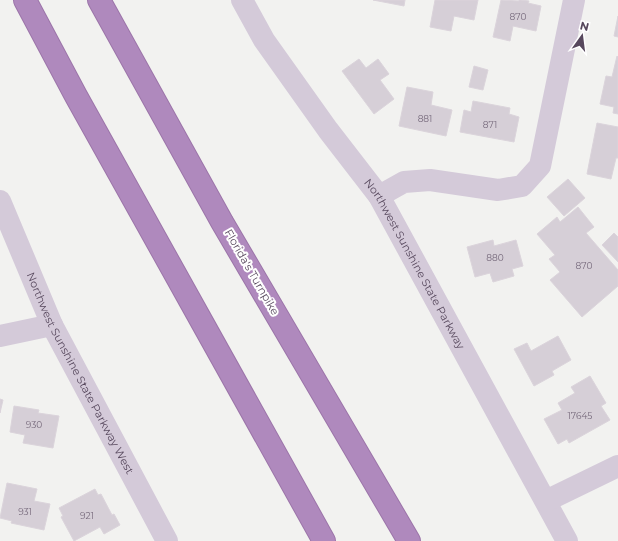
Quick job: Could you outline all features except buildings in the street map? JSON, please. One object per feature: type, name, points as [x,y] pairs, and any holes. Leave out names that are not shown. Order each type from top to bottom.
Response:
[{"type":"highway","points":[[25,0],[80,103],[324,541]]},
{"type":"highway","name":"Florida's Turnpike","points":[[99,0],[219,215],[409,541]]},
{"type":"street","name":"Northwest Sunshine State Parkway","points":[[242,0],[264,40],[328,130],[379,196],[567,541]]},
{"type":"street","points":[[379,196],[404,182],[430,180],[498,190],[522,186],[540,166],[574,0]]},
{"type":"street","name":"Northwest Sunshine State Parkway West","points":[[0,201],[52,324],[167,541]]},
{"type":"street","points":[[0,336],[52,324]]},
{"type":"street","points":[[546,501],[618,466]]}]
